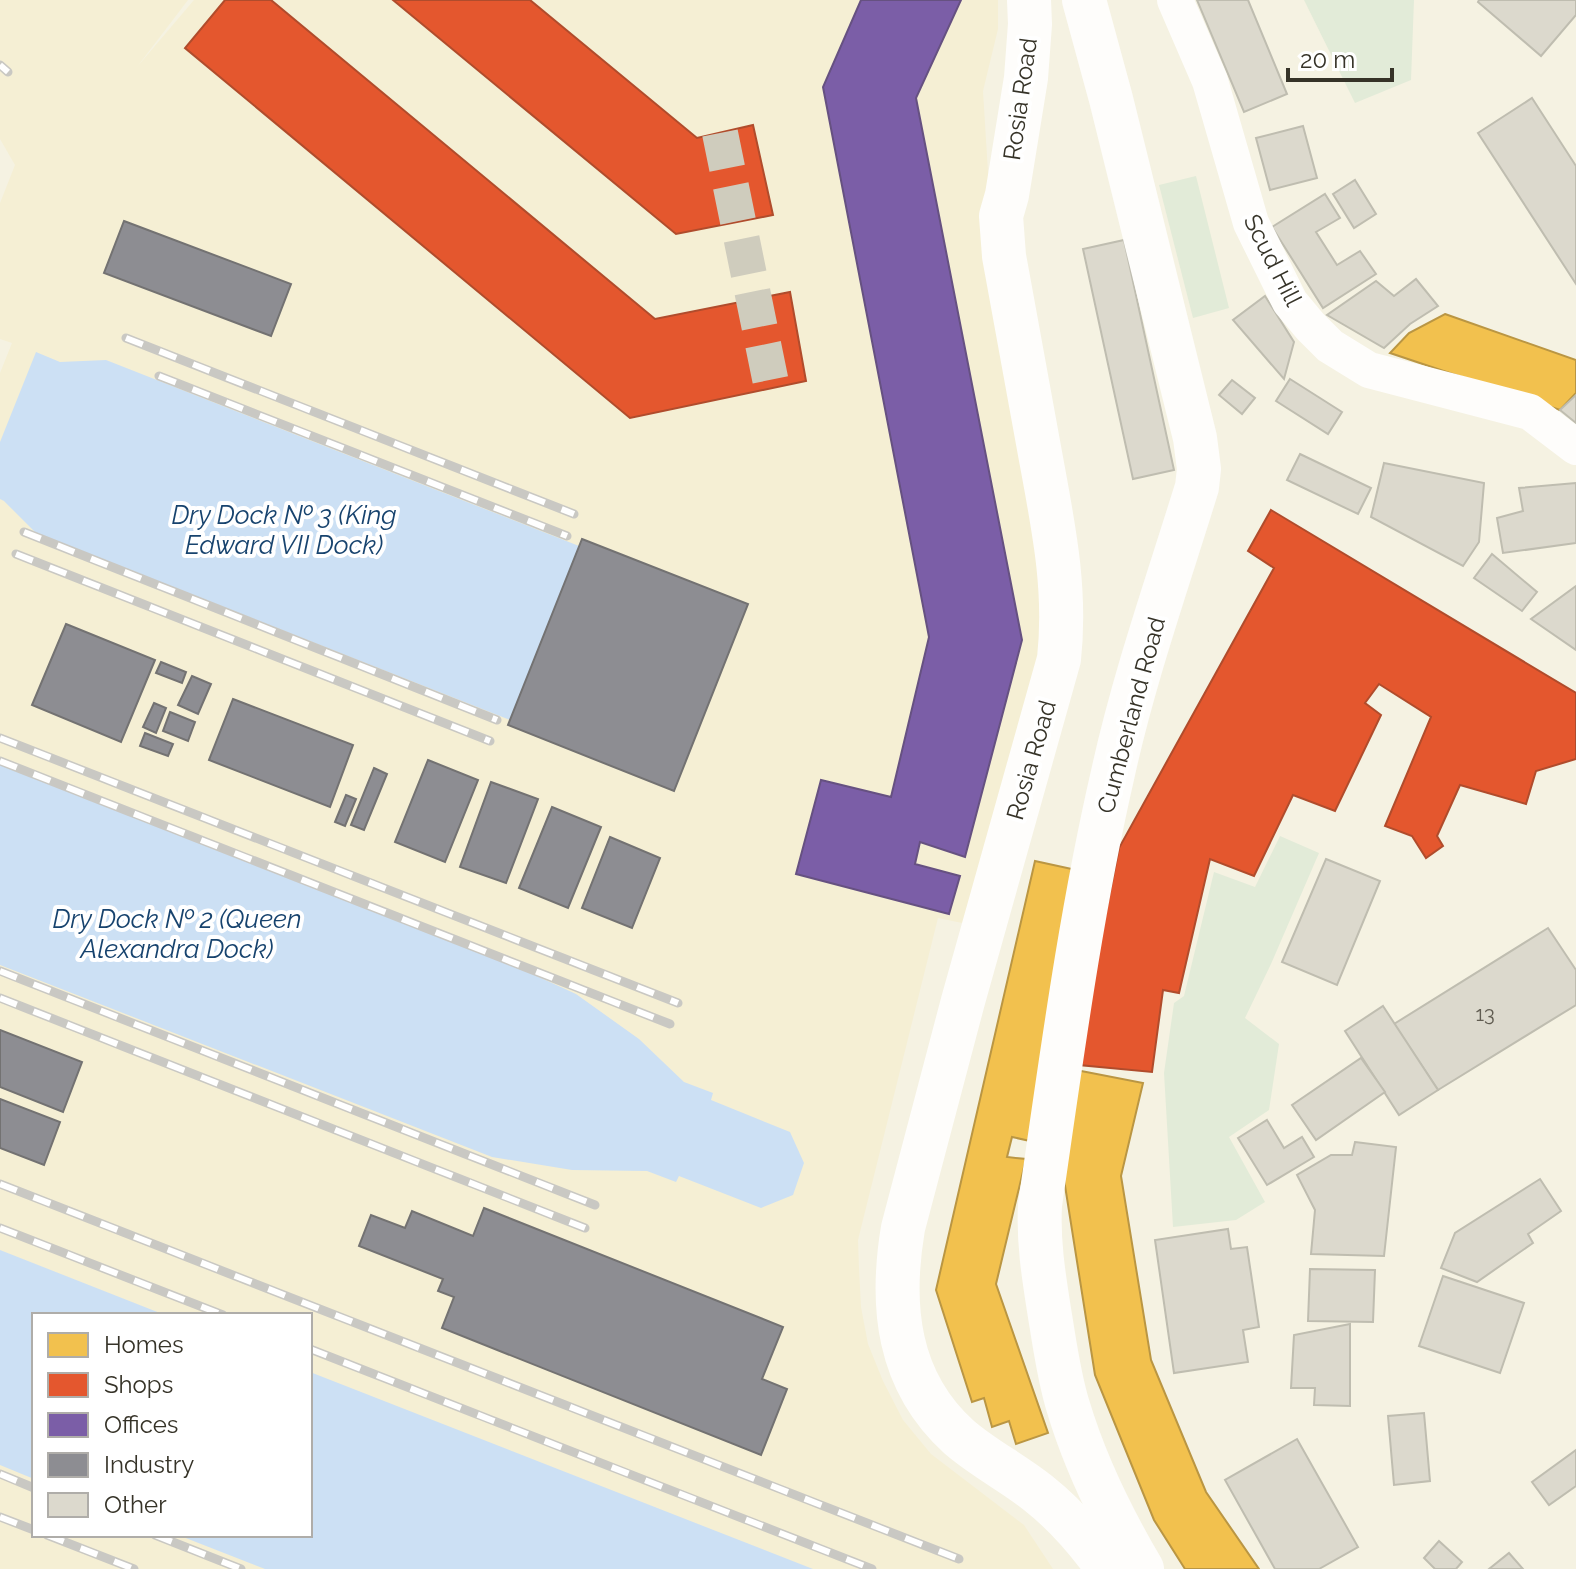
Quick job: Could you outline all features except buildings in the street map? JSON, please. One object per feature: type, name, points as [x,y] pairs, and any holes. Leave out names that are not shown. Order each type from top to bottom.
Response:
[{"type":"main road","name":"Rosia Road","points":[[1029,0],[1026,78],[1001,216],[1004,256],[1059,562],[1062,638],[1059,659],[903,1228],[896,1296],[904,1348],[922,1392],[938,1414],[959,1437],[1038,1493],[1062,1514],[1090,1543],[1108,1569]]},
{"type":"main road","name":"Cumberland Road","points":[[1080,1440],[1068,1407],[1057,1356],[1040,1256],[1040,1205],[1069,1007],[1113,771],[1197,487],[1199,469],[1195,438],[1151,258],[1084,0]]},
{"type":"main road","points":[[1008,1473],[1034,1469],[1052,1462],[1080,1440],[1102,1493],[1142,1569]]},
{"type":"street","name":"Scud Hill","points":[[1175,0],[1210,81],[1251,223],[1290,302],[1310,326],[1330,346],[1369,370],[1530,412],[1576,447]]},
{"type":"shaded area","points":[[0,0],[188,0],[137,67],[194,0],[998,0],[998,29],[983,91],[992,237],[1052,639],[967,924],[938,918],[858,1240],[861,1307],[868,1344],[903,1420],[931,1454],[1024,1525],[1053,1569],[0,1569],[0,373],[12,343],[0,339],[0,203],[15,165],[0,139]]},
{"type":"green space","points":[[1304,0],[1414,0],[1411,80],[1355,103]]},
{"type":"green space","points":[[1196,176],[1229,308],[1193,318],[1159,185]]},
{"type":"green space","points":[[1280,836],[1319,853],[1245,1018],[1279,1044],[1269,1110],[1229,1137],[1265,1202],[1236,1220],[1173,1227],[1164,1073],[1174,1003],[1184,996],[1214,872],[1255,887]]},
{"type":"water","name":"Dry Dock № 3 (King Edward VII Dock)","points":[[36,352],[60,362],[106,360],[579,546],[510,720],[36,533],[0,499],[0,442]]},
{"type":"water","name":"Dry Dock № 2 (Queen Alexandra Dock)","points":[[0,764],[517,967],[576,994],[639,1039],[684,1082],[713,1093],[711,1100],[790,1132],[804,1163],[793,1195],[761,1208],[679,1176],[676,1182],[647,1171],[572,1170],[492,1157],[0,965]]},
{"type":"water","points":[[0,1250],[160,1313],[32,1313],[32,1478],[0,1465]]},
{"type":"water","points":[[312,1373],[813,1569],[265,1569],[183,1537],[312,1537]]},
{"type":"tunnel","points":[[720,133],[772,388]]},
{"type":"railway","points":[[0,65],[8,72]]},
{"type":"railway","points":[[126,338],[574,514]]},
{"type":"railway","points":[[159,376],[567,536]]},
{"type":"railway","points":[[24,532],[497,720]]},
{"type":"railway","points":[[16,554],[490,741]]},
{"type":"railway","points":[[0,738],[678,1003]]},
{"type":"railway","points":[[0,761],[670,1024]]},
{"type":"railway","points":[[0,971],[595,1205]]},
{"type":"railway","points":[[0,998],[585,1228]]},
{"type":"railway","points":[[0,1184],[959,1559]]},
{"type":"railway","points":[[0,1228],[218,1313]]},
{"type":"railway","points":[[312,1350],[872,1569]]},
{"type":"railway","points":[[0,1474],[32,1487]]},
{"type":"railway","points":[[0,1517],[32,1529]]},
{"type":"railway","points":[[52,1537],[134,1569]]},
{"type":"railway","points":[[160,1537],[241,1569]]}]
